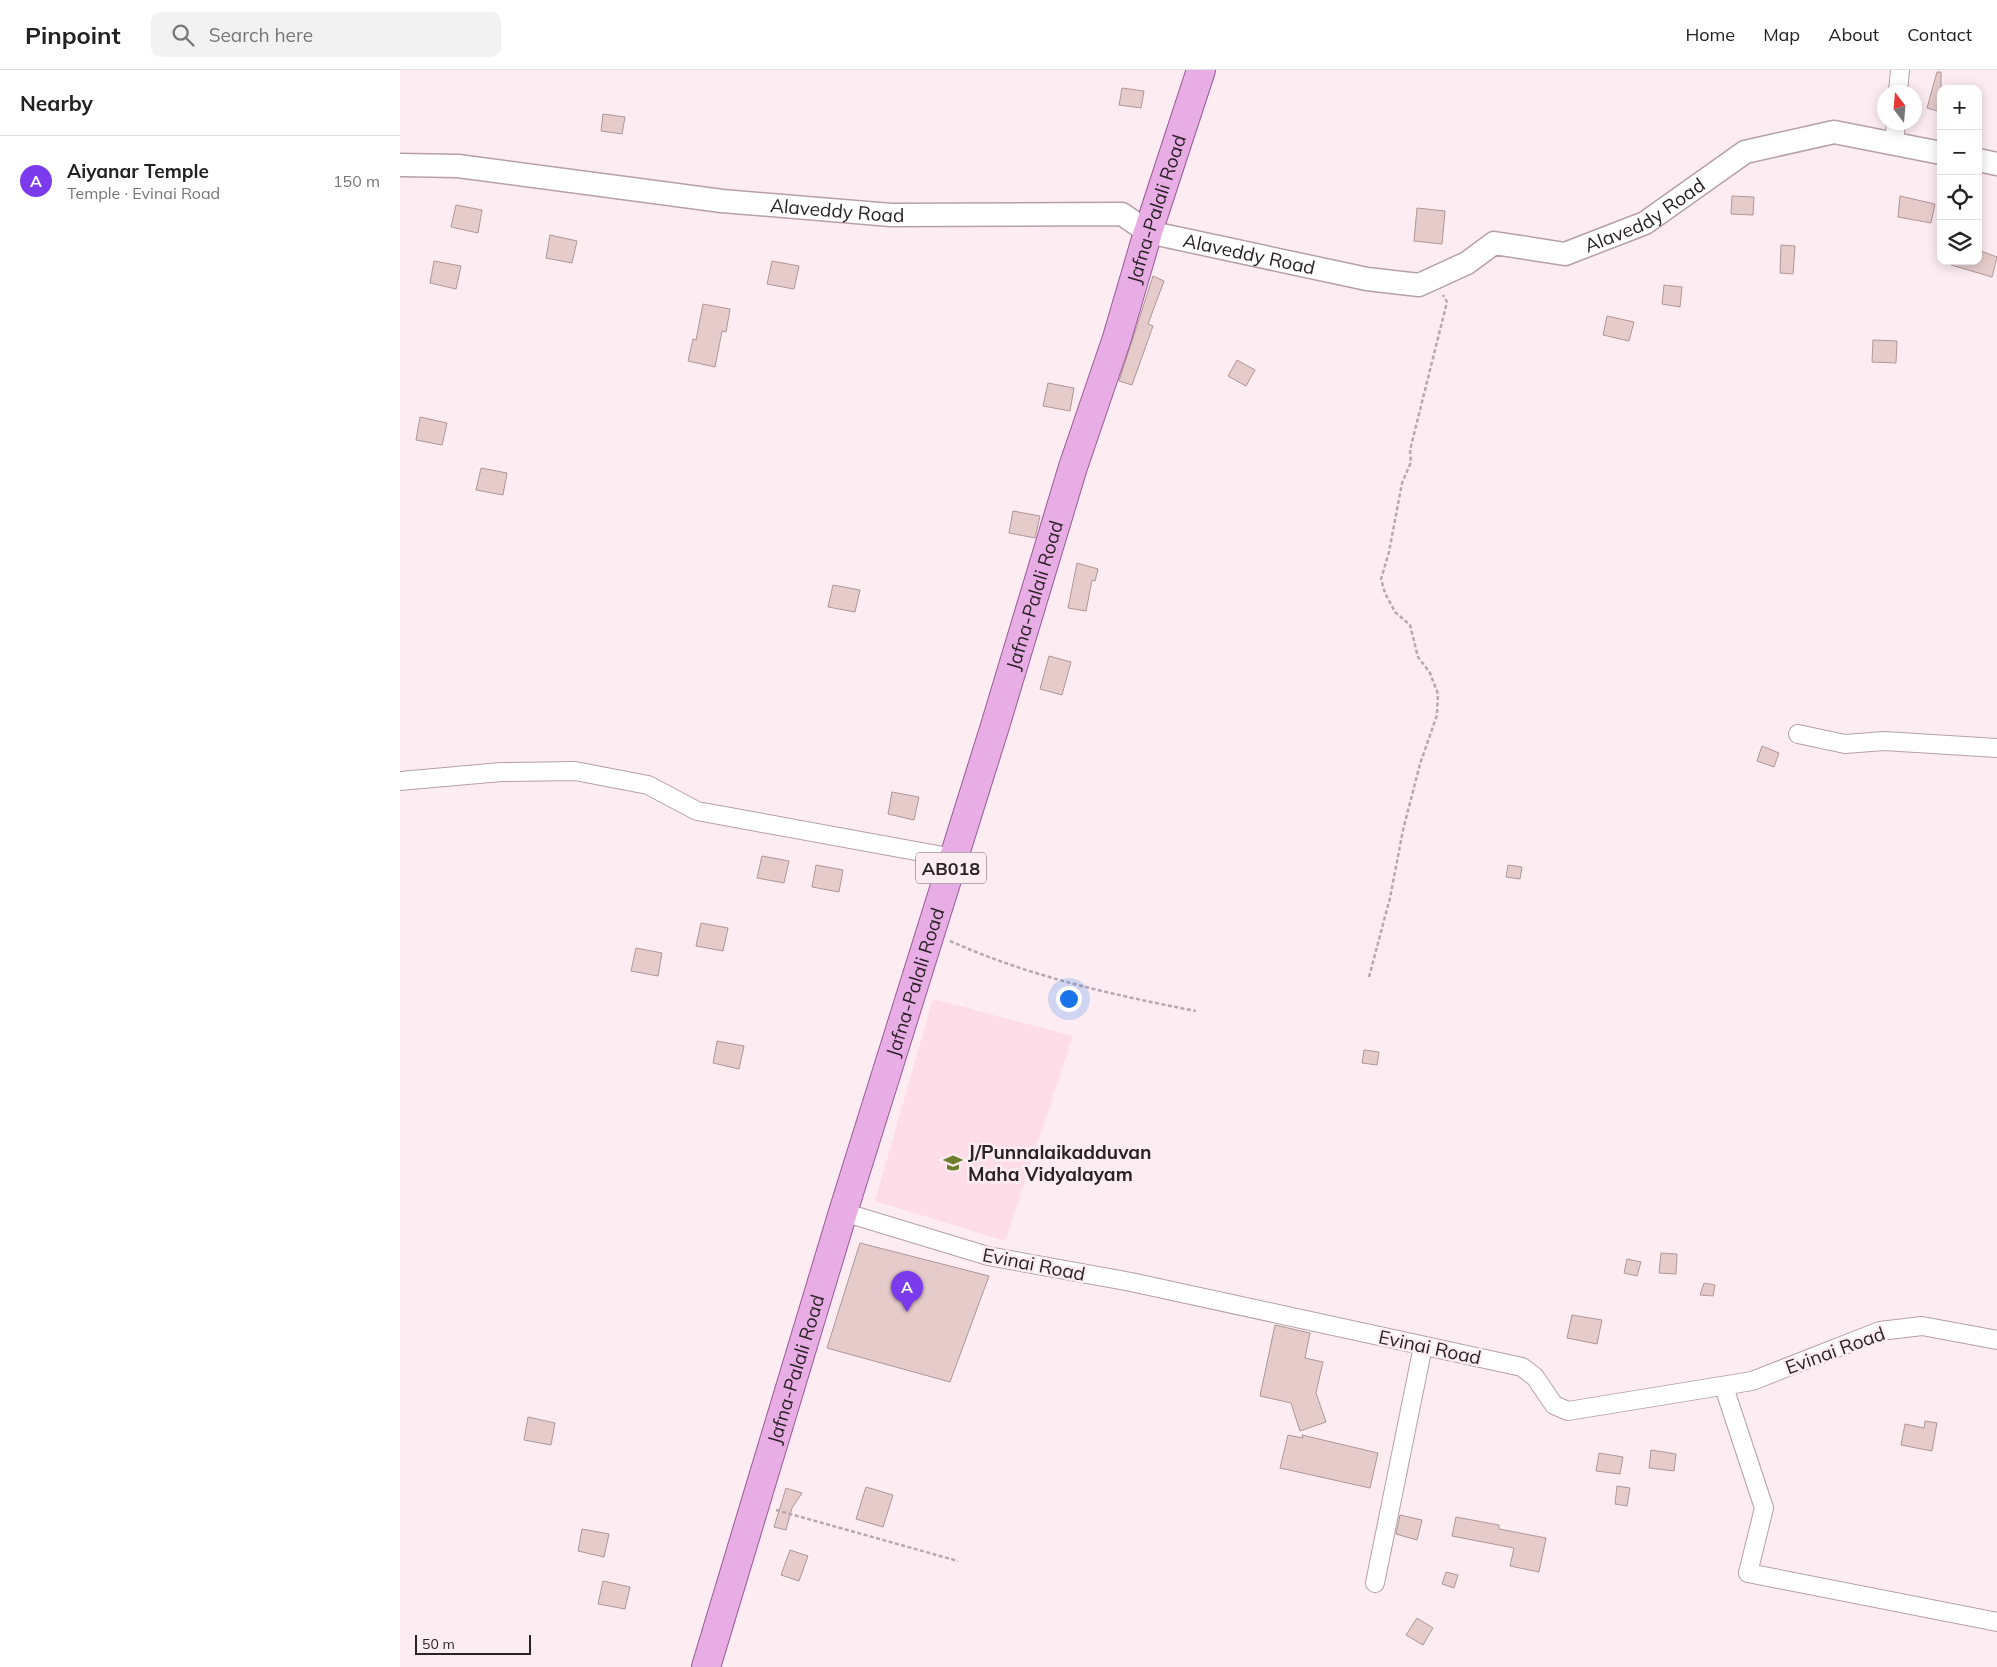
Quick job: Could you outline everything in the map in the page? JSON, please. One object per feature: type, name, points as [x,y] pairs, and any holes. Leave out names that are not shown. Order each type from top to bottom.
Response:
[{"type":"main road","name":"Jafna-Palali Road","points":[[706,1667],[843,1212],[954,858],[1073,467],[1117,338],[1148,232],[1201,70]]},
{"type":"street","points":[[1899,85],[1900,70]]},
{"type":"street","name":"Alaveddy Road","points":[[400,165],[458,166],[722,202],[891,215],[1122,214],[1148,232],[1366,280],[1419,285],[1467,263],[1494,244],[1565,254],[1645,224],[1745,152],[1834,132],[1895,133],[1937,151]]},
{"type":"street","points":[[1982,161],[1997,164]]},
{"type":"street","points":[[1798,734],[1845,744],[1884,741],[1997,748]]},
{"type":"street","points":[[400,781],[501,772],[575,771],[648,785],[697,811],[954,858]]},
{"type":"street","name":"Evinai Road","points":[[843,1212],[988,1256],[1131,1282],[1522,1368],[1535,1376],[1554,1405],[1568,1411],[1752,1381],[1880,1331],[1922,1326],[1997,1340]]},
{"type":"street","points":[[1375,1583],[1422,1346]]},
{"type":"street","points":[[1724,1387],[1764,1508],[1748,1573],[1997,1622]]},
{"type":"path","points":[[1369,978],[1390,898],[1403,830],[1420,764],[1437,714],[1438,694],[1430,673],[1418,657],[1410,625],[1395,612],[1385,593],[1381,579],[1389,552],[1402,483],[1411,462],[1410,450],[1447,302],[1436,277]]},
{"type":"path","points":[[931,932],[972,951],[1103,993],[1196,1011]]},
{"type":"path","points":[[755,1504],[958,1561]]},
{"type":"shaded area","points":[[933,999],[1073,1036],[1005,1241],[875,1201]]},
{"type":"building","points":[[1937,72],[1941,72],[1941,85],[1937,85],[1937,111],[1927,108]]},
{"type":"building","points":[[1122,88],[1144,91],[1141,108],[1119,105]]},
{"type":"building","points":[[603,114],[625,117],[622,134],[601,131]]},
{"type":"building","points":[[1732,196],[1754,197],[1753,215],[1731,214]]},
{"type":"building","points":[[1900,196],[1935,204],[1931,223],[1898,217]]},
{"type":"building","points":[[456,205],[482,210],[478,233],[451,227]]},
{"type":"building","points":[[1417,208],[1445,211],[1442,244],[1414,241]]},
{"type":"building","points":[[550,235],[577,241],[572,263],[546,258]]},
{"type":"building","points":[[1781,245],[1795,246],[1793,274],[1780,273]]},
{"type":"building","points":[[1982,251],[1997,257],[1992,277],[1951,265],[1982,265]]},
{"type":"building","points":[[434,261],[461,266],[456,289],[430,283]]},
{"type":"building","points":[[772,261],[799,266],[794,289],[767,284]]},
{"type":"building","points":[[1153,276],[1164,281],[1148,324],[1153,326],[1132,385],[1119,381]]},
{"type":"building","points":[[1664,285],[1682,287],[1680,307],[1662,304]]},
{"type":"building","points":[[703,304],[730,309],[726,332],[722,331],[715,367],[688,361],[693,339],[696,340]]},
{"type":"building","points":[[1607,316],[1634,322],[1629,341],[1603,335]]},
{"type":"building","points":[[1873,340],[1897,341],[1896,363],[1872,362]]},
{"type":"building","points":[[1237,360],[1255,370],[1246,386],[1228,376]]},
{"type":"building","points":[[1048,383],[1074,388],[1070,411],[1043,406]]},
{"type":"building","points":[[420,417],[447,423],[442,445],[416,440]]},
{"type":"building","points":[[481,468],[507,473],[503,495],[476,490]]},
{"type":"building","points":[[1013,511],[1040,516],[1035,538],[1009,533]]},
{"type":"building","points":[[1077,563],[1098,569],[1095,581],[1092,580],[1086,611],[1068,608]]},
{"type":"building","points":[[833,585],[860,590],[855,612],[828,607]]},
{"type":"building","points":[[1049,656],[1071,662],[1062,695],[1040,689]]},
{"type":"building","points":[[1762,746],[1779,753],[1774,767],[1757,761]]},
{"type":"building","points":[[892,792],[919,797],[914,820],[888,814]]},
{"type":"building","points":[[762,856],[789,861],[784,883],[757,878]]},
{"type":"building","points":[[816,865],[843,870],[839,892],[812,887]]},
{"type":"building","points":[[1508,865],[1522,867],[1520,879],[1506,877]]},
{"type":"building","points":[[701,923],[728,928],[723,951],[696,946]]},
{"type":"building","points":[[636,948],[662,953],[658,976],[631,971]]},
{"type":"building","points":[[717,1041],[744,1046],[739,1069],[713,1063]]},
{"type":"building","points":[[1364,1050],[1379,1052],[1377,1065],[1362,1063]]},
{"type":"building","points":[[860,1243],[989,1276],[950,1382],[827,1348]]},
{"type":"building","points":[[1661,1253],[1677,1254],[1676,1274],[1659,1273]]},
{"type":"building","points":[[1627,1259],[1641,1262],[1637,1276],[1624,1273]]},
{"type":"building","points":[[1704,1283],[1715,1285],[1713,1296],[1700,1295]]},
{"type":"building","points":[[1572,1315],[1602,1320],[1597,1344],[1567,1338]]},
{"type":"building","points":[[1275,1325],[1310,1333],[1305,1358],[1323,1362],[1316,1393],[1326,1422],[1300,1431],[1291,1403],[1260,1396]]},
{"type":"building","points":[[528,1417],[555,1423],[551,1445],[524,1440]]},
{"type":"building","points":[[1925,1421],[1937,1423],[1932,1451],[1901,1445],[1905,1424],[1924,1428]]},
{"type":"building","points":[[1288,1435],[1303,1438],[1302,1435],[1378,1453],[1370,1488],[1280,1468]]},
{"type":"building","points":[[1651,1450],[1676,1454],[1674,1471],[1649,1468]]},
{"type":"building","points":[[1599,1453],[1623,1457],[1620,1474],[1596,1471]]},
{"type":"building","points":[[1617,1486],[1630,1488],[1627,1506],[1615,1504]]},
{"type":"building","points":[[866,1487],[893,1495],[883,1527],[856,1519]]},
{"type":"building","points":[[786,1488],[802,1493],[792,1508],[786,1530],[774,1527]]},
{"type":"building","points":[[1400,1515],[1422,1520],[1417,1540],[1396,1534]]},
{"type":"building","points":[[1456,1517],[1499,1525],[1499,1529],[1546,1538],[1539,1572],[1510,1566],[1514,1548],[1452,1536]]},
{"type":"building","points":[[582,1529],[609,1534],[604,1557],[578,1551]]},
{"type":"building","points":[[790,1550],[808,1556],[799,1581],[781,1575]]},
{"type":"building","points":[[1446,1572],[1458,1575],[1454,1588],[1442,1584]]},
{"type":"building","points":[[603,1581],[630,1587],[625,1609],[598,1604]]},
{"type":"building","points":[[1417,1618],[1433,1628],[1423,1645],[1406,1635]]},
{"type":"place","name":"J/Punnalaikadduvan Maha Vidyalayam","points":[[953,1163]]},
{"type":"place","name":"Aiyanar Temple","points":[[907,1312]]}]
